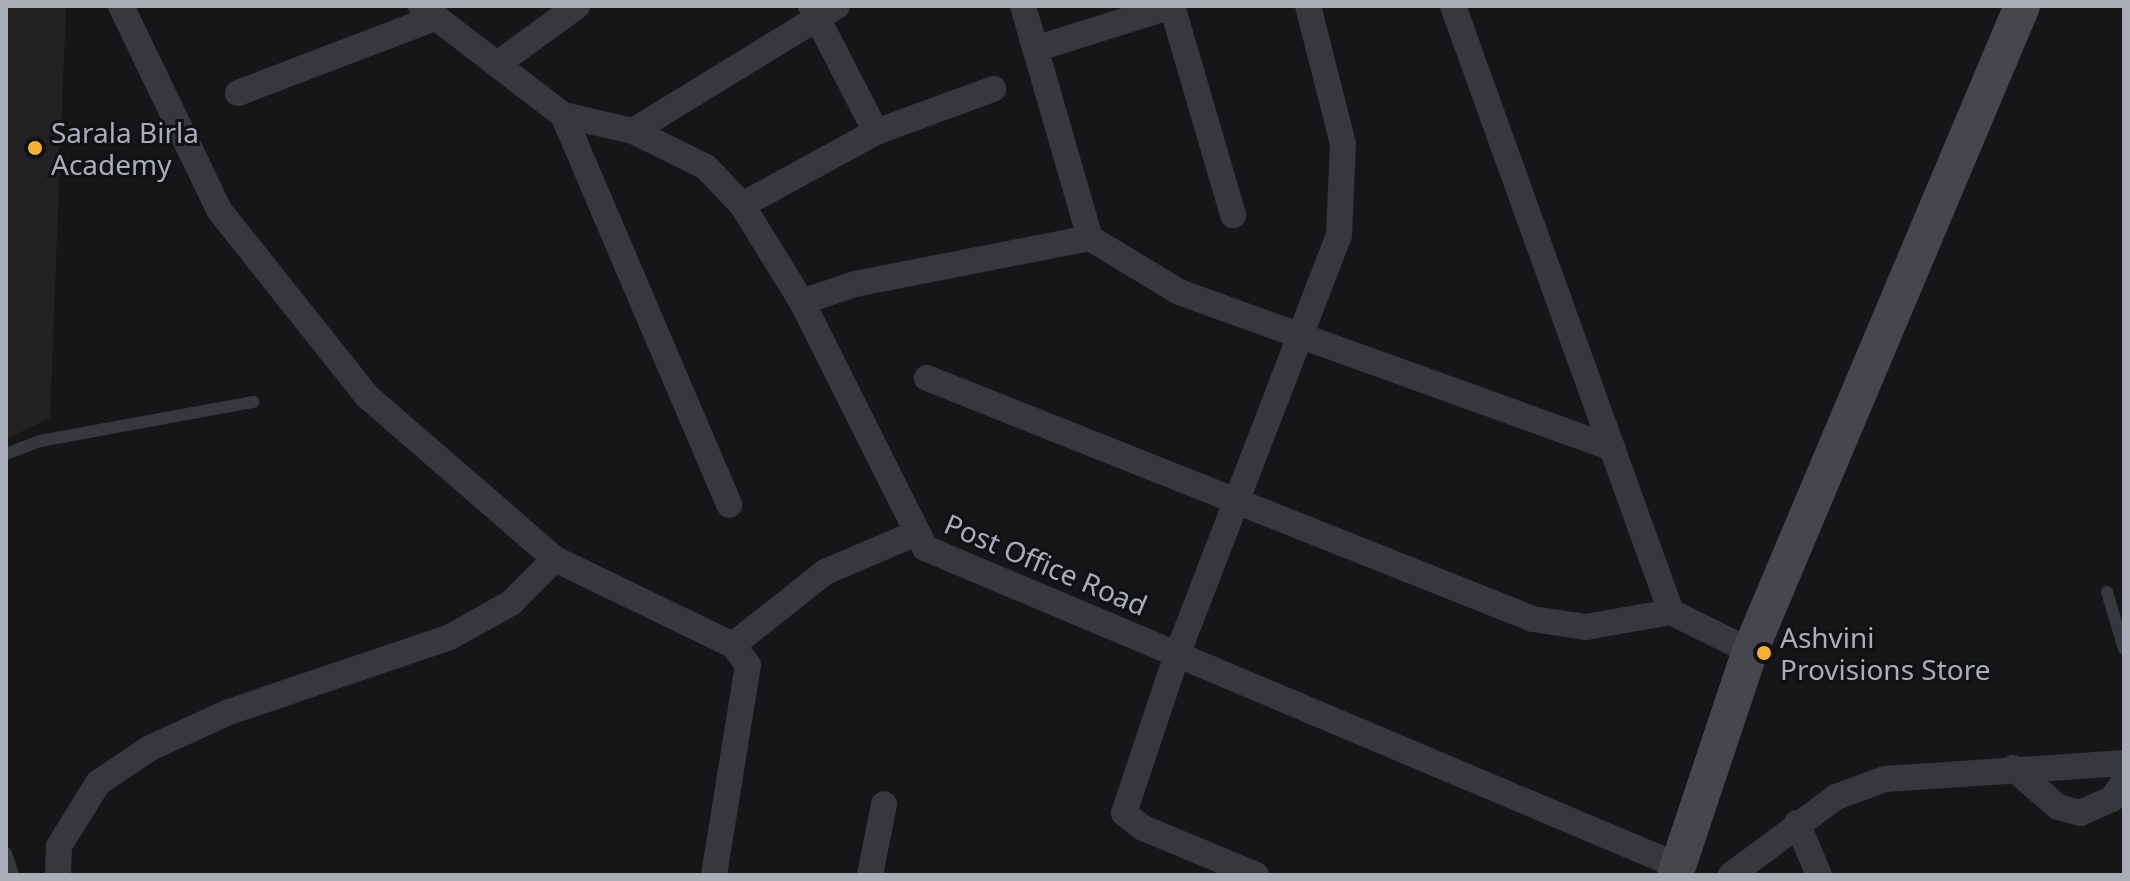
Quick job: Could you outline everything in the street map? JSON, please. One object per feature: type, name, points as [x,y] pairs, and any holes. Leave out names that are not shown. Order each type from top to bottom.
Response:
[{"type":"street","points":[[121,6],[219,210],[284,299],[368,397],[555,559],[733,645],[748,665],[714,875]]},
{"type":"street","points":[[500,62],[577,6]]},
{"type":"street","points":[[1023,6],[1090,238]]},
{"type":"street","points":[[1035,49],[1172,6],[1233,215]]},
{"type":"street","points":[[1256,875],[1143,828],[1124,813],[1177,655],[1302,338],[1346,195],[1343,144],[1308,6]]},
{"type":"street","points":[[1453,6],[1671,612]]},
{"type":"street","points":[[1677,871],[1750,651],[2022,6]]},
{"type":"street","points":[[633,131],[822,9],[876,132]]},
{"type":"street","points":[[238,93],[429,11]]},
{"type":"street","name":"Post Office Road","points":[[429,11],[500,62],[563,115],[633,131],[706,167],[742,205],[802,302],[914,534],[925,548],[1677,871]]},
{"type":"street","points":[[742,205],[876,132],[993,89]]},
{"type":"street","points":[[563,115],[729,505]]},
{"type":"street","points":[[802,302],[855,284],[1090,238],[1179,292],[1613,448]]},
{"type":"street","points":[[927,378],[1236,505],[1533,619],[1586,627],[1671,612],[1750,651]]},
{"type":"street","points":[[733,645],[825,572],[914,534]]},
{"type":"street","points":[[58,875],[59,846],[98,783],[150,748],[229,712],[450,637],[511,603],[555,559]]},
{"type":"street","points":[[1731,875],[1836,797],[1885,779],[2013,768],[2124,763]]},
{"type":"street","points":[[2013,768],[2058,807],[2080,813],[2112,799],[2124,782]]},
{"type":"street","points":[[870,875],[884,804]]},
{"type":"street","points":[[1797,823],[1819,875]]},
{"type":"lane","points":[[6,454],[40,441],[253,402]]},
{"type":"lane","points":[[2107,592],[2124,649]]},
{"type":"lane","points":[[6,853],[13,875]]},
{"type":"shaded area","name":"Sarala Birla Academy","points":[[6,6],[66,6],[50,418],[6,439]]},
{"type":"place","name":"Sarala Birla Academy","points":[[35,148]]},
{"type":"place","name":"Ashvini Provisions Store","points":[[1764,653]]}]
